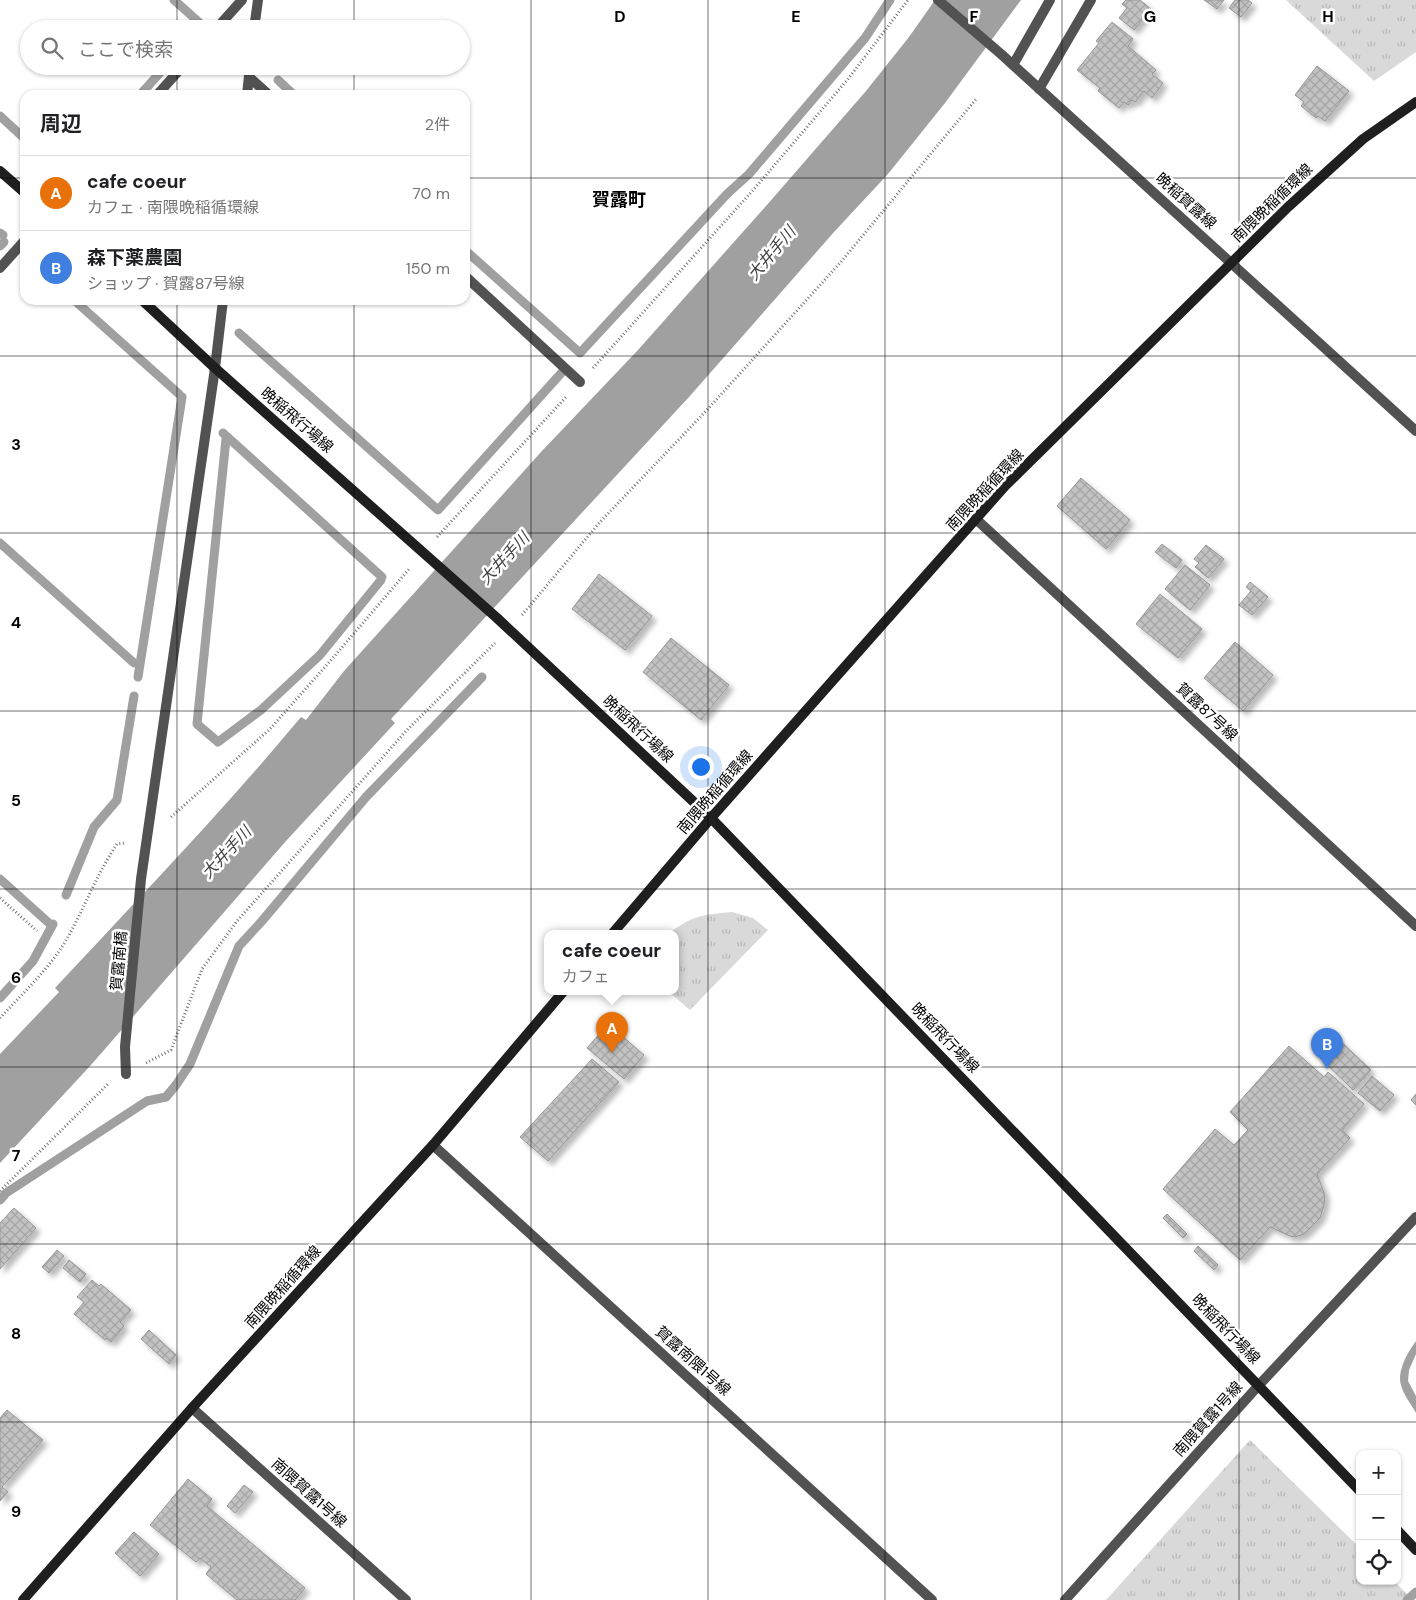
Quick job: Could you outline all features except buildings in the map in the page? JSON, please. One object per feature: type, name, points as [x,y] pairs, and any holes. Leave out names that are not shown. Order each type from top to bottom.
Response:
[{"type":"street","points":[[224,20],[242,0]]},
{"type":"street","points":[[255,20],[258,0]]},
{"type":"street","name":"晩稲賀露線","points":[[938,0],[1001,54],[1416,431]]},
{"type":"street","points":[[1013,65],[1050,0]]},
{"type":"street","points":[[1039,89],[1091,0]]},
{"type":"street","points":[[160,90],[174,75]]},
{"type":"street","points":[[247,90],[249,75]]},
{"type":"street","points":[[252,75],[265,90]]},
{"type":"street","name":"南隈晩稲循環線","points":[[615,930],[711,818],[977,520],[1005,486],[1288,207],[1363,139],[1416,102]]},
{"type":"street","points":[[0,171],[20,189]]},
{"type":"street","points":[[0,268],[20,246]]},
{"type":"street","points":[[470,281],[580,382]]},
{"type":"street","name":"晩稲飛行場線","points":[[147,305],[497,618],[711,818],[1356,1486]]},
{"type":"street","name":"賀露南橋","points":[[126,1074],[126,1047],[141,879],[216,368],[222,305]]},
{"type":"street","name":"賀露87号線","points":[[977,520],[1416,926]]},
{"type":"street","name":"南隈晩稲循環線","points":[[23,1600],[192,1408],[432,1145],[560,995]]},
{"type":"street","name":"賀露南隈1号線","points":[[432,1145],[932,1600]]},
{"type":"street","name":"南隈賀露1号線","points":[[1065,1600],[1259,1385],[1416,1217]]},
{"type":"street","name":"南隈賀露1号線","points":[[192,1408],[406,1600]]},
{"type":"street","points":[[1401,1534],[1416,1550]]},
{"type":"path","points":[[0,1018],[51,962],[65,942],[107,859],[118,844],[148,838],[270,729],[424,552],[755,188],[848,79],[908,0]]},
{"type":"path","points":[[0,1191],[108,1084],[171,1050],[202,969],[237,920],[406,730],[480,656],[509,630],[538,598],[600,522],[706,411],[840,264],[977,98]]},
{"type":"path","points":[[0,898],[37,931]]},
{"type":"green space","points":[[1286,0],[1416,0],[1416,52],[1374,81]]},
{"type":"green space","points":[[732,912],[753,918],[768,930],[690,1010],[672,995],[679,995],[679,930],[674,930],[691,919]]},
{"type":"green space","points":[[1250,1440],[1356,1544],[1356,1585],[1398,1585],[1413,1600],[1106,1600]]},
{"type":"water","name":"大井手川","points":[[935,0],[1021,0],[945,103],[888,174],[834,232],[689,397],[391,719],[395,723],[286,841],[91,1065],[0,1163],[0,1054],[59,992],[55,988],[211,821],[301,717],[306,720],[344,671],[541,452],[638,350],[773,198],[866,91],[909,37]]},
{"type":"water","points":[[1416,1341],[1416,1354],[1409,1370],[1408,1381],[1416,1396],[1416,1413],[1403,1392],[1400,1379],[1404,1361]]},
{"type":"waterway","points":[[174,0],[196,20]]},
{"type":"waterway","points":[[470,254],[580,353],[727,194],[749,174],[865,38],[890,0]]},
{"type":"waterway","points":[[144,90],[158,75]]},
{"type":"waterway","points":[[278,80],[289,90]]},
{"type":"waterway","points":[[0,116],[20,134]]},
{"type":"waterway","points":[[0,246],[4,242]]},
{"type":"waterway","points":[[80,305],[179,394]]},
{"type":"waterway","points":[[239,333],[438,510],[564,370]]},
{"type":"waterway","points":[[138,677],[182,397]]},
{"type":"waterway","points":[[223,433],[382,577]]},
{"type":"waterway","points":[[226,439],[197,724],[218,742],[261,710],[320,655],[381,580]]},
{"type":"waterway","points":[[0,543],[134,663]]},
{"type":"waterway","points":[[0,1200],[6,1193],[147,1101],[166,1097],[190,1064],[239,946],[366,797],[482,677]]},
{"type":"waterway","points":[[66,895],[94,827],[117,800],[134,696]]},
{"type":"waterway","points":[[0,879],[50,924]]},
{"type":"waterway","points":[[0,998],[33,961],[53,924]]},
{"type":"waterway","points":[[1407,1600],[1416,1592]]},
{"type":"place","name":"cafe coeur","points":[[612,1053]]},
{"type":"place","name":"森下薬農園","points":[[1327,1069]]},
{"type":"district","name":"賀露町","points":[[619,200]]}]
